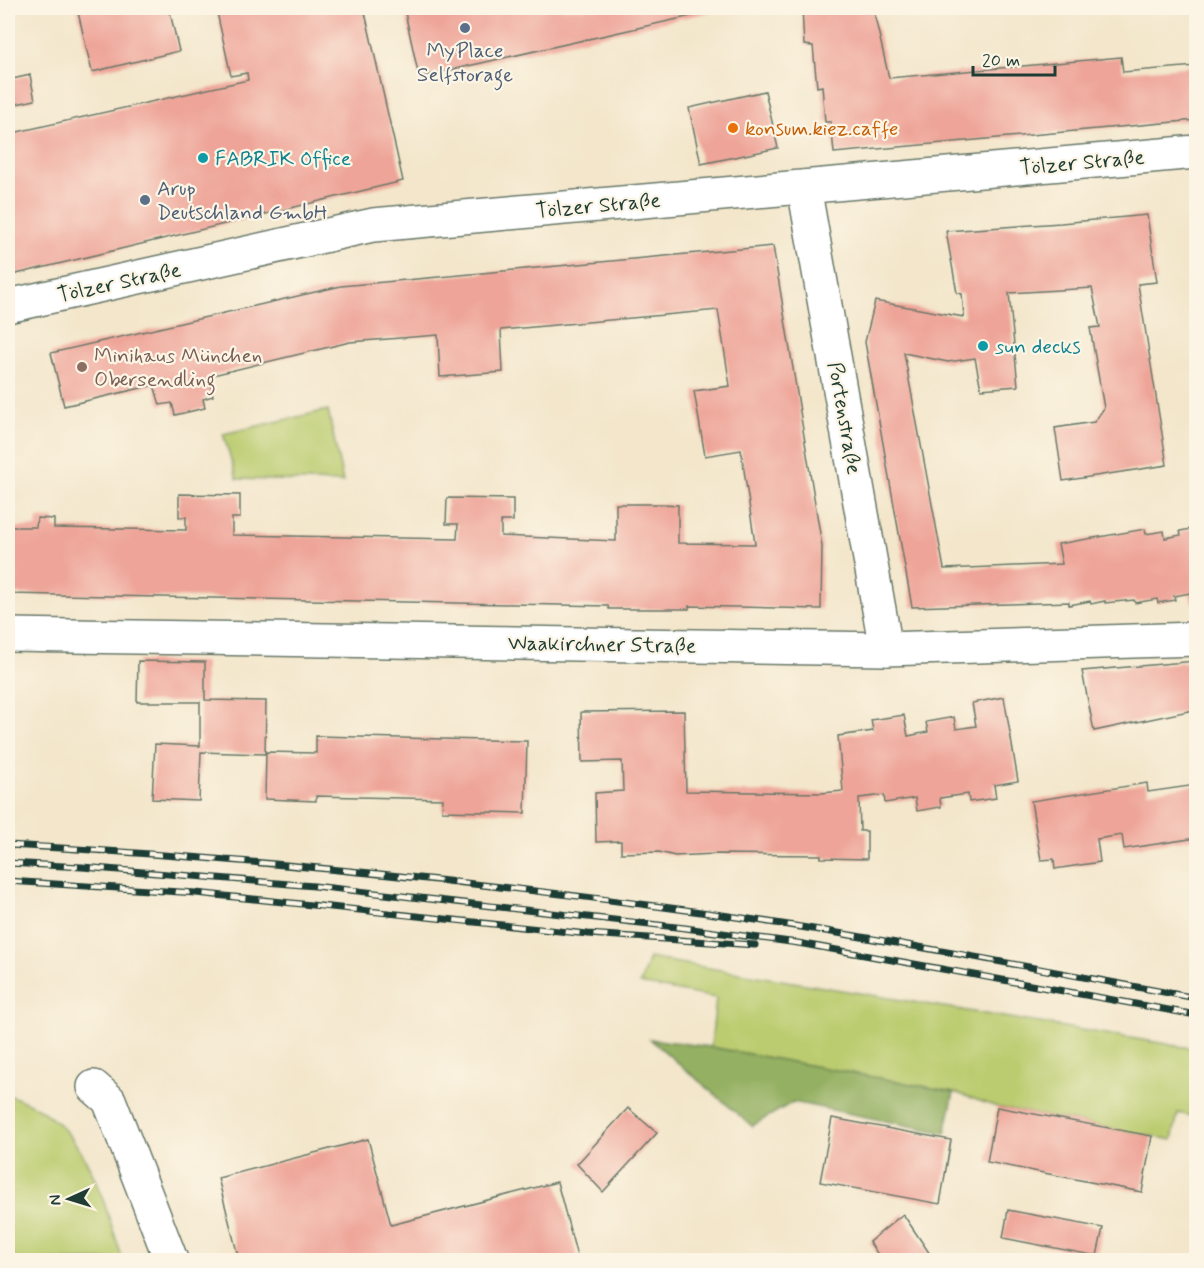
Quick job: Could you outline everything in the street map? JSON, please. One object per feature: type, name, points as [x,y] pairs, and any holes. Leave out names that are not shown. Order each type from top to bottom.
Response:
[{"type":"street","name":"Tölzer Straße","points":[[8,306],[373,225],[1197,152]]},
{"type":"street","name":"Portenstraße","points":[[804,187],[886,649]]},
{"type":"street","name":"Waakirchner Straße","points":[[8,635],[886,649],[1197,639]]},
{"type":"street","points":[[94,1087],[109,1100],[171,1260]]},
{"type":"green space","points":[[328,410],[343,482],[237,479],[223,434]]},
{"type":"green space","points":[[649,958],[1196,1049],[1196,1117],[1178,1113],[1172,1140],[997,1107],[954,1092],[711,1047],[716,998],[640,984]]},
{"type":"green space","points":[[650,1039],[711,1047],[954,1092],[945,1133],[793,1102],[752,1126]]},
{"type":"green space","points":[[8,1095],[35,1106],[56,1121],[73,1140],[97,1184],[123,1260],[8,1260]]},
{"type":"building","points":[[77,8],[169,8],[179,51],[92,72]]},
{"type":"building","name":"FABRIK Office","points":[[216,8],[364,8],[403,181],[8,276],[8,134],[248,80],[247,73],[231,76]]},
{"type":"building","points":[[404,8],[708,8],[709,12],[419,77]]},
{"type":"building","points":[[802,8],[873,8],[889,78],[1121,57],[1123,72],[1196,66],[1196,120],[834,153],[831,122],[825,122],[822,86],[817,87],[813,46],[804,45]]},
{"type":"building","points":[[30,75],[35,100],[8,106],[8,80]]},
{"type":"building","name":"konsum.kiez.caffe","points":[[765,91],[778,148],[701,164],[689,108]]},
{"type":"building","points":[[1147,215],[1157,282],[1138,284],[1167,465],[1063,481],[1055,428],[1094,422],[1104,408],[1090,328],[1100,327],[1092,288],[1009,293],[1018,386],[981,389],[975,358],[948,362],[904,353],[944,569],[1062,564],[1058,544],[1145,529],[1146,534],[1164,531],[1165,538],[1181,535],[1180,531],[1196,528],[1196,602],[1192,603],[1190,593],[1174,596],[1175,600],[1158,603],[1157,599],[1135,603],[1134,600],[1091,604],[1090,601],[1069,605],[1069,602],[912,607],[865,342],[875,301],[964,317],[962,294],[957,293],[946,231]]},
{"type":"building","points":[[773,246],[822,546],[821,609],[689,606],[689,609],[609,609],[608,606],[8,594],[8,527],[36,527],[37,518],[54,519],[54,528],[186,530],[186,517],[179,517],[179,494],[240,495],[240,518],[232,518],[232,535],[457,539],[458,524],[446,524],[447,498],[513,499],[513,521],[501,521],[501,536],[616,541],[616,504],[663,504],[678,505],[678,543],[755,544],[741,450],[705,456],[694,391],[730,386],[718,310],[501,330],[503,372],[440,377],[438,335],[350,342],[209,376],[213,396],[203,399],[205,408],[175,415],[172,403],[160,405],[154,385],[64,406],[51,353],[341,286]]},
{"type":"building","points":[[138,661],[205,662],[205,700],[266,701],[265,754],[201,752],[199,801],[152,799],[155,744],[200,746],[200,702],[137,702]]},
{"type":"building","points":[[1196,661],[1196,719],[1193,710],[1094,731],[1082,671]]},
{"type":"building","points":[[1004,697],[1018,781],[994,785],[996,798],[969,802],[968,794],[940,798],[941,807],[917,811],[915,798],[885,803],[884,795],[859,798],[860,831],[867,831],[867,859],[821,858],[821,855],[675,856],[659,852],[621,853],[621,841],[596,842],[595,793],[623,791],[622,761],[582,762],[581,712],[684,711],[686,791],[821,793],[843,791],[838,736],[873,731],[871,720],[904,715],[908,736],[928,732],[926,722],[954,717],[956,729],[976,726],[972,703]]},
{"type":"building","points":[[316,736],[527,741],[525,813],[442,811],[443,799],[316,796],[316,801],[265,799],[266,752],[316,753]]},
{"type":"building","points":[[1147,783],[1148,792],[1196,785],[1196,838],[1124,849],[1122,835],[1097,839],[1100,862],[1055,869],[1054,859],[1041,860],[1031,801]]},
{"type":"building","points":[[997,1107],[1152,1136],[1142,1192],[987,1162]]},
{"type":"building","points":[[628,1108],[657,1133],[603,1192],[577,1164]]},
{"type":"building","points":[[832,1118],[951,1140],[940,1204],[820,1182]]},
{"type":"building","points":[[368,1139],[391,1225],[557,1182],[578,1260],[239,1260],[218,1178]]},
{"type":"building","points":[[1008,1210],[1103,1228],[1097,1256],[1003,1238]]},
{"type":"building","points":[[903,1214],[934,1260],[882,1260],[869,1242]]},
{"type":"railway","points":[[8,845],[263,863],[432,879],[602,899],[814,929],[1196,998]]},
{"type":"railway","points":[[8,863],[314,886],[685,928],[798,943],[1196,1015]]},
{"type":"railway","points":[[8,881],[196,893],[588,934],[755,945]]},
{"type":"place","name":"MyPlace Selfstorage","points":[[465,28]]},
{"type":"place","name":"konsum.kiez.caffe","points":[[733,128]]},
{"type":"place","name":"FABRIK Office","points":[[203,158]]},
{"type":"place","name":"Arup Deutschland GmbH","points":[[145,200]]},
{"type":"place","name":"sun decks","points":[[983,346]]},
{"type":"place","name":"Minihaus München Obersendling","points":[[82,367]]}]
